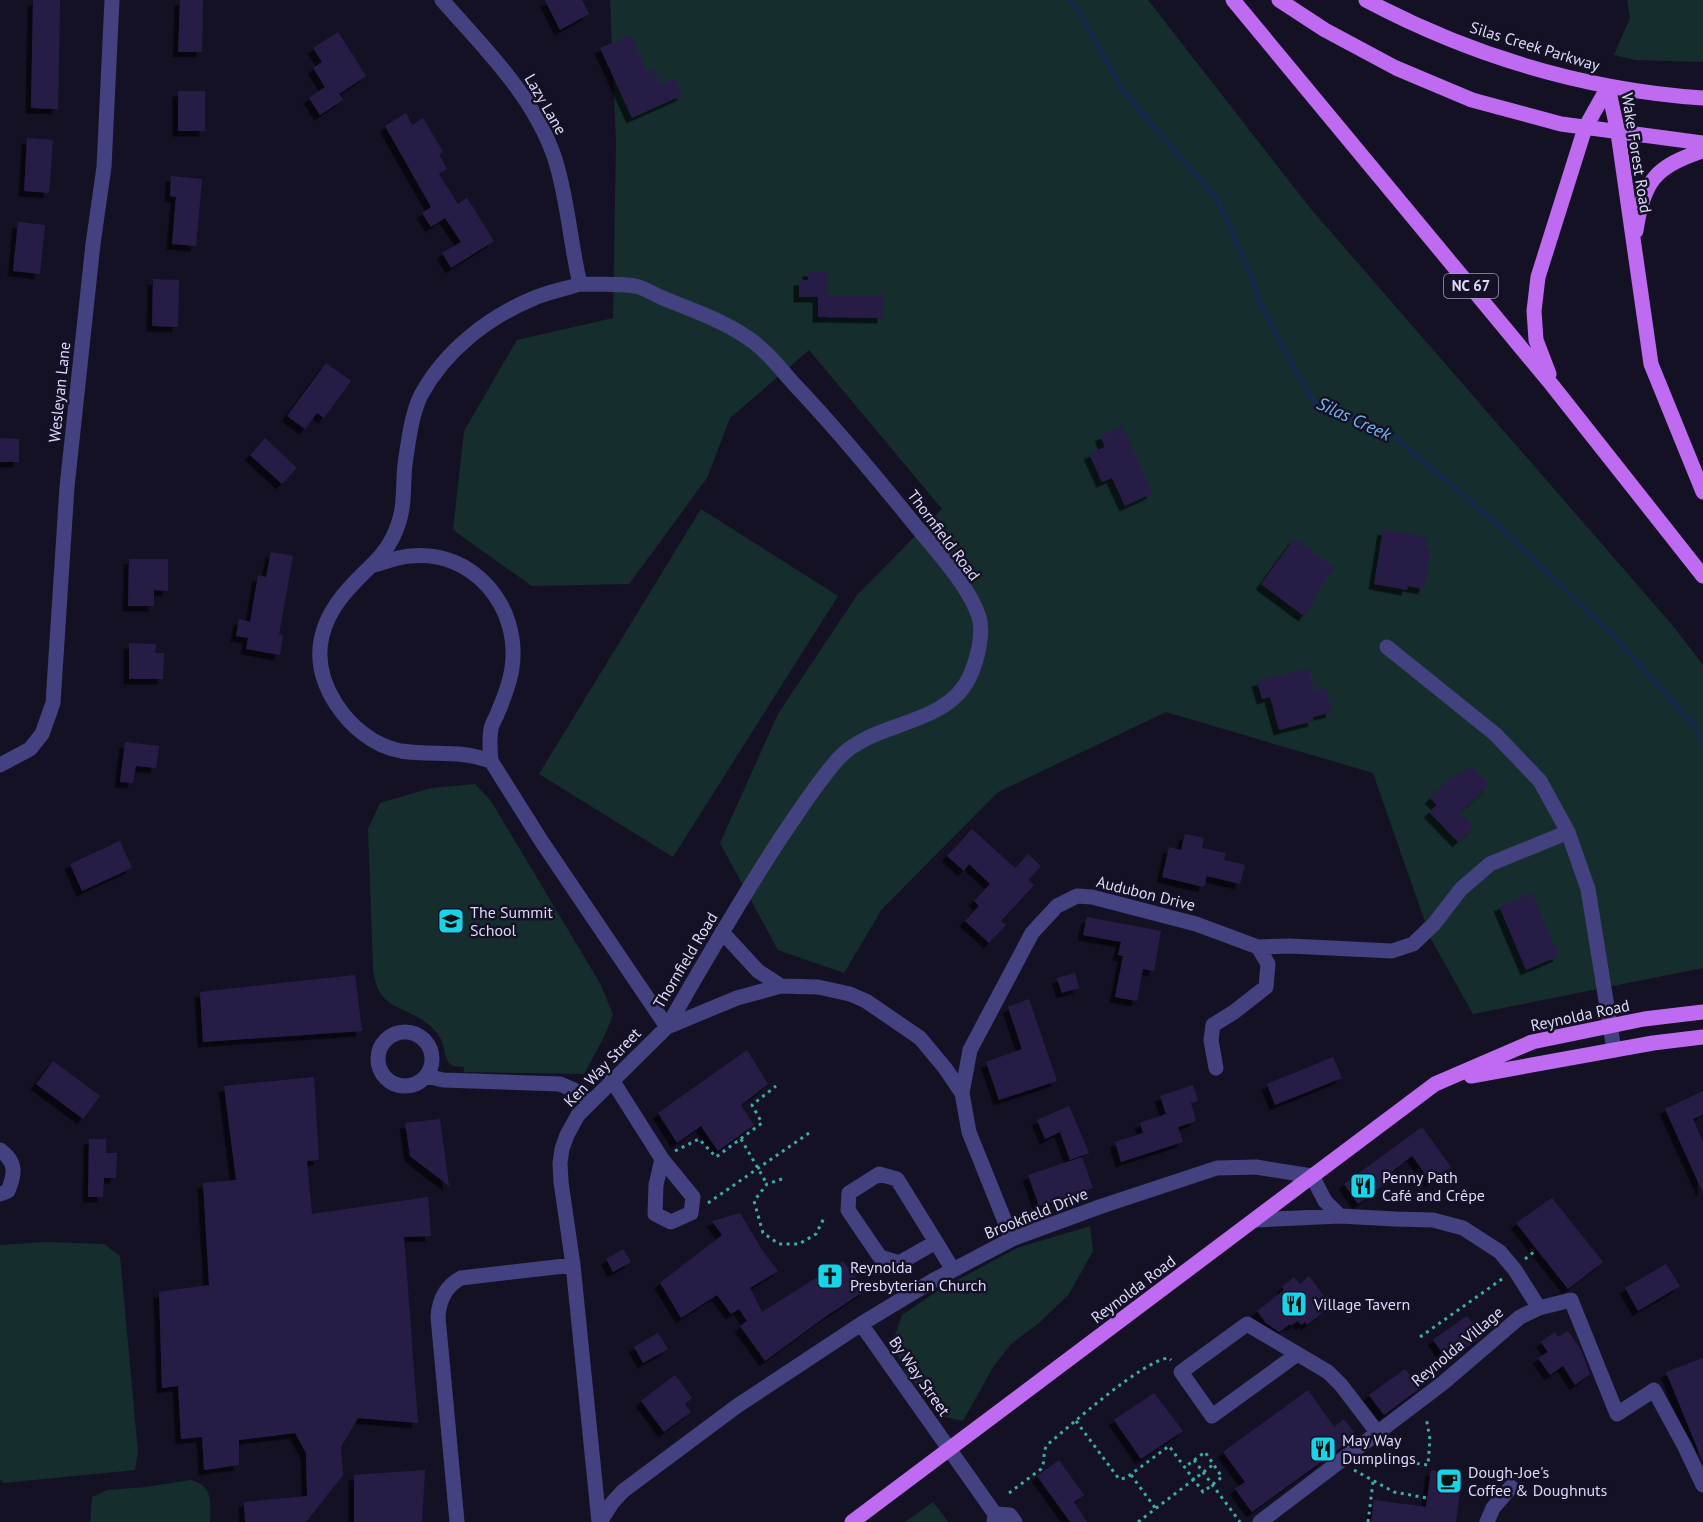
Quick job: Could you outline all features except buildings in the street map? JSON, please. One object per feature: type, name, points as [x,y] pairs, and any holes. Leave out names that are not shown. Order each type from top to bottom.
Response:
[{"type":"main road","name":"Wake Forest Road","points":[[1233,0],[1552,384],[1703,576]]},
{"type":"main road","points":[[1279,0],[1325,30],[1396,68],[1472,100],[1561,124],[1703,143]]},
{"type":"main road","name":"Silas Creek Parkway","points":[[1366,0],[1410,23],[1503,59],[1608,87],[1703,98]]},
{"type":"main road","name":"Wake Forest Road","points":[[1552,384],[1536,340],[1534,311],[1538,277],[1585,128],[1608,87]]},
{"type":"main road","name":"Wake Forest Road","points":[[1608,87],[1618,133],[1651,364],[1703,492]]},
{"type":"main road","points":[[1634,246],[1643,194],[1652,180],[1668,165],[1684,157],[1703,152]]},
{"type":"main road","name":"Reynolda Road","points":[[852,1522],[1436,1084],[1532,1042],[1644,1019],[1703,1012]]},
{"type":"main road","name":"Reynolda Road","points":[[1436,1084],[1506,1069],[1703,1037]]},
{"type":"street","name":"Wesleyan Lane","points":[[0,765],[30,749],[42,734],[53,703],[67,487],[92,255],[104,167],[112,0]]},
{"type":"street","name":"Lazy Lane","points":[[442,0],[515,84],[541,125],[555,159],[568,209],[573,254],[580,284]]},
{"type":"street","name":"Thornfield Road","points":[[374,565],[409,556],[434,556],[474,572],[485,581],[494,594],[505,612],[511,630],[513,648],[512,669],[506,692],[491,726],[491,761],[542,842],[667,1027],[755,876],[805,802],[851,746],[939,708],[959,692],[972,671],[980,621],[976,609],[953,573],[872,472],[759,346],[746,336],[702,314],[635,286],[580,284],[534,298],[512,308],[471,335],[438,370],[421,397],[414,420],[405,460],[404,501],[399,524],[387,549],[345,593],[329,616],[323,630],[321,668],[324,680],[337,704],[353,725],[381,744],[402,751],[465,754],[491,761]]},
{"type":"street","points":[[1387,647],[1495,734],[1540,781],[1568,832],[1588,889],[1614,1050]]},
{"type":"street","points":[[1216,1068],[1211,1040],[1213,1025],[1266,987],[1268,964],[1258,947],[1290,946],[1392,951],[1413,944],[1434,924],[1461,889],[1490,864],[1568,832]]},
{"type":"street","name":"Audubon Drive","points":[[962,1093],[970,1050],[1032,933],[1057,906],[1077,896],[1092,897],[1196,924],[1258,947]]},
{"type":"street","points":[[722,932],[758,971],[781,986]]},
{"type":"street","name":"Ken Way Street","points":[[599,1522],[573,1265],[560,1163],[567,1135],[578,1115],[667,1027],[737,998],[781,986],[818,987],[850,994],[866,1001],[920,1038],[962,1093],[969,1132],[1012,1239]]},
{"type":"street","points":[[427,1076],[442,1080],[560,1084],[574,1090],[591,1102]]},
{"type":"street","points":[[612,1080],[662,1159]]},
{"type":"street","points":[[0,1150],[14,1166],[13,1179],[8,1191],[0,1194]]},
{"type":"street","name":"Brookfield Drive","points":[[623,1491],[737,1406],[861,1324],[953,1270],[1012,1239],[1217,1168],[1256,1167],[1312,1176]]},
{"type":"street","points":[[936,1242],[899,1263],[880,1257],[848,1210],[849,1193],[879,1174],[897,1179],[936,1242],[953,1270]]},
{"type":"street","points":[[1312,1176],[1325,1201],[1340,1216]]},
{"type":"street","points":[[1256,1220],[1340,1216],[1433,1220],[1463,1228],[1500,1252],[1515,1270],[1539,1308]]},
{"type":"street","points":[[457,1521],[438,1317],[442,1297],[446,1290],[461,1278],[573,1265]]},
{"type":"street","name":"Reynolda Village","points":[[1260,1522],[1443,1383],[1520,1317],[1539,1308],[1571,1300],[1617,1414],[1654,1390],[1703,1485]]},
{"type":"street","name":"By Way Street","points":[[861,1324],[949,1449]]},
{"type":"street","points":[[1296,1355],[1212,1416],[1180,1372],[1247,1324],[1328,1372],[1341,1385],[1377,1432]]},
{"type":"street","points":[[949,1449],[994,1518],[1010,1515],[1015,1522]]},
{"type":"street","points":[[1487,1522],[1492,1508],[1511,1487]]},
{"type":"street","name":"Ken Way Street","points":[[599,1522],[623,1491]]},
{"type":"path","points":[[662,1159],[699,1139],[716,1157],[762,1123],[752,1105],[776,1086]]},
{"type":"path","points":[[706,1204],[809,1133]]},
{"type":"path","points":[[741,1139],[767,1184]]},
{"type":"path","points":[[782,1179],[767,1184],[754,1201],[762,1233],[779,1244],[799,1244],[816,1234],[825,1216]]},
{"type":"path","points":[[1420,1337],[1504,1278]]},
{"type":"path","points":[[1009,1493],[1041,1468],[1043,1450],[1047,1445],[1140,1370],[1165,1358]]},
{"type":"path","points":[[1395,1458],[1428,1465],[1431,1439],[1427,1412]]},
{"type":"path","points":[[1076,1421],[1115,1476],[1123,1479],[1131,1475],[1169,1446],[1203,1491],[1222,1477],[1204,1452],[1185,1467]]},
{"type":"path","points":[[1194,1460],[1240,1522]]},
{"type":"path","points":[[1340,1462],[1403,1495],[1427,1498]]},
{"type":"path","points":[[1138,1522],[1214,1464]]},
{"type":"path","points":[[1131,1475],[1156,1509]]},
{"type":"path","points":[[1368,1522],[1373,1481]]},
{"type":"green space","points":[[610,0],[1148,0],[1310,208],[1674,627],[1703,665],[1703,968],[1473,1014],[1431,939],[1373,773],[1166,712],[998,792],[882,909],[844,973],[778,950],[720,843],[778,714],[858,594],[942,509],[809,350],[730,418],[707,478],[629,584],[532,586],[453,530],[464,431],[517,340],[613,318],[616,142]]},
{"type":"green space","points":[[1627,0],[1703,0],[1703,62],[1635,60],[1614,55],[1630,18]]},
{"type":"green space","points":[[701,509],[838,596],[673,857],[539,774]]},
{"type":"green space","points":[[475,784],[491,801],[601,985],[613,1015],[584,1074],[464,1072],[464,1067],[453,1066],[449,1063],[437,1033],[417,1017],[388,1002],[376,983],[373,967],[368,829],[380,803],[431,788]]},
{"type":"green space","points":[[1090,1226],[1093,1251],[1069,1294],[1039,1323],[1011,1344],[993,1367],[963,1421],[945,1417],[907,1375],[892,1344],[902,1315],[939,1290],[1017,1248]]},
{"type":"green space","points":[[46,1242],[104,1244],[120,1256],[138,1452],[135,1470],[3,1483],[0,1479],[0,1245]]},
{"type":"green space","points":[[191,1480],[203,1486],[207,1491],[210,1502],[210,1522],[90,1522],[92,1497],[107,1490]]},
{"type":"green space","points":[[933,1502],[948,1522],[905,1522]]},
{"type":"waterway","name":"Silas Creek","points":[[1069,0],[1079,12],[1123,91],[1218,200],[1251,276],[1260,304],[1313,402],[1395,437],[1497,524],[1615,637],[1697,729],[1703,744]]},
{"type":"place","name":"The Summit School","points":[[451,921]]},
{"type":"place","name":"Penny Path Café and Crêpe","points":[[1363,1186]]},
{"type":"place","name":"Reynolda Presbyterian Church","points":[[830,1276]]},
{"type":"place","name":"Village Tavern","points":[[1294,1304]]},
{"type":"place","name":"May Way Dumplings","points":[[1323,1449]]},
{"type":"place","name":"Dough-Joe's Coffee & Doughnuts","points":[[1449,1481]]}]
